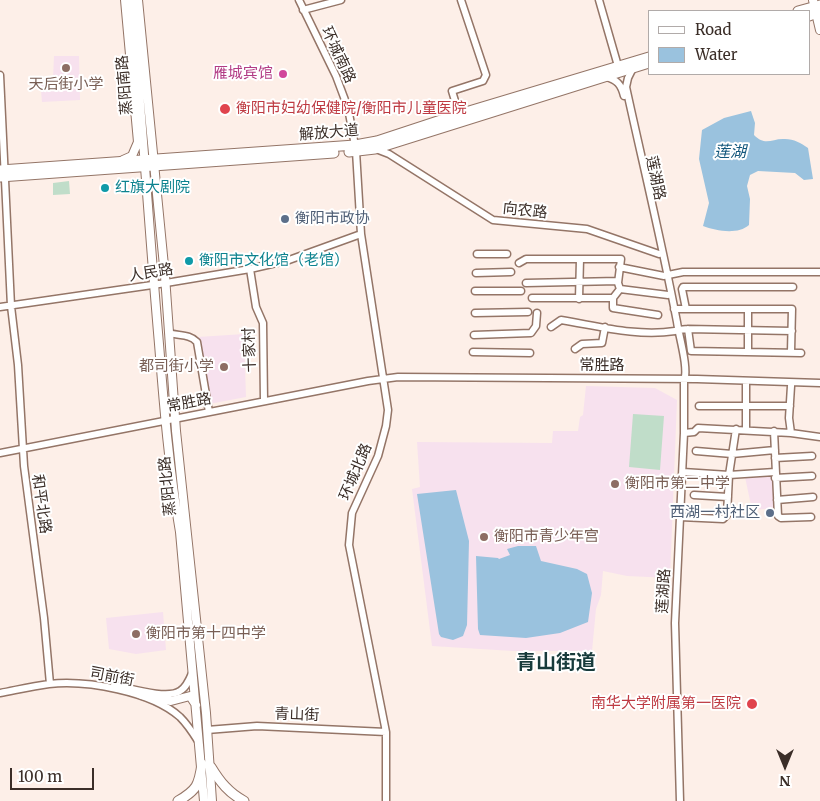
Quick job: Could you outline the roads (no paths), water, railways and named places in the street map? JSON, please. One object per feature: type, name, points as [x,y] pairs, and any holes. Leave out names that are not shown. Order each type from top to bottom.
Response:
[{"type":"highway","name":"解放大道","points":[[355,148],[648,56]]},
{"type":"highway","name":"解放大道","points":[[2,173],[355,148],[375,149],[648,64]]},
{"type":"highway","name":"解放大道","points":[[2,173],[122,161],[150,163]]},
{"type":"highway","points":[[178,801],[189,795],[200,782],[206,765]]},
{"type":"highway","points":[[206,765],[233,795],[244,801]]},
{"type":"main road","points":[[122,161],[132,156],[138,142],[125,0]]},
{"type":"main road","name":"蒸阳南路","points":[[131,0],[134,103],[150,163]]},
{"type":"main road","name":"蒸阳南路","points":[[138,0],[150,163]]},
{"type":"main road","points":[[816,9],[820,30]]},
{"type":"main road","name":"蒸阳北路","points":[[150,163],[166,283],[175,418],[207,730],[204,801]]},
{"type":"main road","name":"蒸阳北路","points":[[150,163],[154,285],[173,495],[180,532],[200,743],[212,801]]},
{"type":"main road","points":[[142,696],[171,701],[190,696],[196,705]]},
{"type":"street","name":"环城南路","points":[[298,0],[336,76],[345,100],[355,148]]},
{"type":"street","points":[[303,10],[341,0]]},
{"type":"street","points":[[459,114],[452,91],[483,81],[486,75],[461,0]]},
{"type":"street","points":[[599,0],[618,66]]},
{"type":"street","name":"莲湖路","points":[[633,68],[626,87],[674,309],[676,331]]},
{"type":"street","name":"和平北路","points":[[0,75],[2,173],[10,306],[18,365],[23,448],[50,682]]},
{"type":"street","name":"莲湖路","points":[[606,77],[616,80],[622,88],[684,361],[684,433],[675,622],[680,801]]},
{"type":"street","name":"环城北路","points":[[355,148],[361,234],[388,410],[378,456],[352,513],[349,545],[386,732],[386,801]]},
{"type":"street","name":"向农路","points":[[375,149],[389,154],[493,220],[587,229],[659,254]]},
{"type":"street","name":"人民路","points":[[0,307],[250,269],[289,260],[361,234]]},
{"type":"street","points":[[476,254],[507,254]]},
{"type":"street","points":[[519,264],[526,259],[621,259],[618,281],[620,289],[614,298],[613,308],[658,315]]},
{"type":"street","points":[[579,299],[580,260]]},
{"type":"street","points":[[619,267],[666,276],[683,272],[820,272]]},
{"type":"street","name":"十家村","points":[[250,269],[256,306],[263,323],[264,401]]},
{"type":"street","points":[[476,273],[511,272]]},
{"type":"street","points":[[526,283],[618,281]]},
{"type":"street","points":[[686,309],[683,287],[792,287]]},
{"type":"street","points":[[620,289],[668,295]]},
{"type":"street","points":[[475,291],[520,291]]},
{"type":"street","points":[[532,298],[614,298]]},
{"type":"street","points":[[674,309],[792,309],[791,352]]},
{"type":"street","points":[[748,309],[748,352]]},
{"type":"street","points":[[475,313],[528,312]]},
{"type":"street","points":[[474,335],[531,333],[536,326],[537,313]]},
{"type":"street","points":[[551,327],[561,320],[636,332],[662,333],[688,329],[792,331]]},
{"type":"street","points":[[575,349],[582,344],[602,344],[605,327]]},
{"type":"street","points":[[688,329],[691,351],[801,353]]},
{"type":"street","points":[[169,333],[193,337],[197,342],[209,412]]},
{"type":"street","points":[[473,352],[530,353]]},
{"type":"street","name":"常胜路","points":[[0,453],[384,379],[684,380],[820,385]]},
{"type":"street","name":"常胜路","points":[[684,380],[791,386],[820,385]]},
{"type":"street","points":[[746,384],[746,430]]},
{"type":"street","points":[[791,386],[789,418],[791,433]]},
{"type":"street","points":[[699,406],[790,406]]},
{"type":"street","points":[[684,433],[694,432],[698,428],[736,429],[820,437]]},
{"type":"street","points":[[680,517],[723,519],[727,515],[736,429]]},
{"type":"street","points":[[774,432],[778,516],[781,518],[811,517]]},
{"type":"street","points":[[696,451],[732,454],[775,450]]},
{"type":"street","points":[[775,458],[812,456]]},
{"type":"street","points":[[682,472],[730,475],[812,476]]},
{"type":"street","points":[[694,495],[728,497]]},
{"type":"street","points":[[777,500],[813,498]]},
{"type":"street","name":"司前街","points":[[0,691],[50,682],[79,680],[170,695],[180,691],[187,684],[193,670]]},
{"type":"street","name":"司前街","points":[[50,682],[79,683],[142,696],[163,704],[182,719],[200,743]]},
{"type":"street","name":"青山街","points":[[207,730],[257,726],[386,732]]},
{"type":"water","name":"莲湖","points":[[751,111],[755,123],[754,135],[758,139],[762,141],[791,140],[808,148],[813,179],[804,180],[795,173],[758,171],[750,175],[747,186],[750,199],[749,225],[733,231],[720,231],[703,226],[709,203],[699,159],[702,130],[724,118]]},
{"type":"water","points":[[456,490],[469,541],[467,625],[463,636],[453,640],[441,637],[439,634],[417,494]]},
{"type":"water","points":[[518,546],[536,546],[541,561],[577,569],[587,574],[592,593],[588,622],[560,633],[526,638],[480,635],[478,629],[476,556],[499,559],[510,555],[507,549]]},
{"type":"place","name":"天后街小学","points":[[66,68]]},
{"type":"place","name":"雁城宾馆","points":[[283,74]]},
{"type":"place","name":"衡阳市妇幼保健院/衡阳市儿童医院","points":[[225,109]]},
{"type":"place","name":"红旗大剧院","points":[[105,188]]},
{"type":"place","name":"衡阳市政协","points":[[285,219]]},
{"type":"place","name":"衡阳市文化馆（老馆）","points":[[189,261]]},
{"type":"place","name":"都司街小学","points":[[224,367]]},
{"type":"place","name":"衡阳市第二中学","points":[[615,484]]},
{"type":"place","name":"西湖一村社区","points":[[770,513]]},
{"type":"place","name":"衡阳市青少年宫","points":[[484,537]]},
{"type":"place","name":"衡阳市第十四中学","points":[[136,634]]},
{"type":"place","name":"南华大学附属第一医院","points":[[752,704]]},
{"type":"district","name":"青山街道","points":[[556,663]]}]
